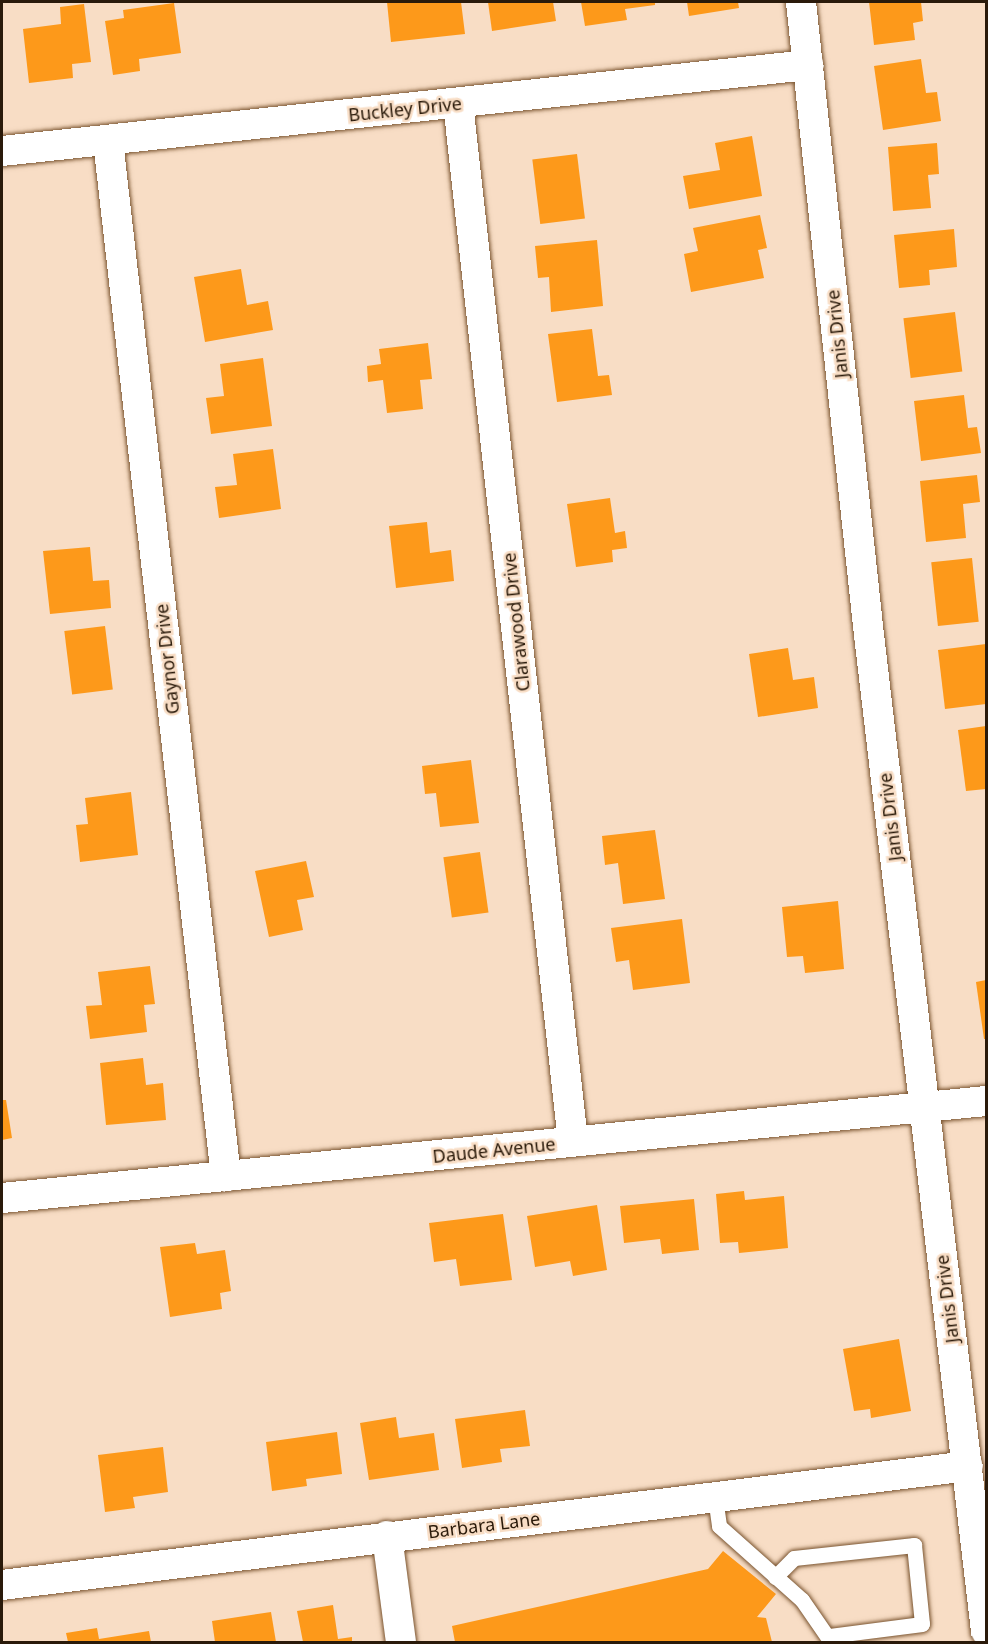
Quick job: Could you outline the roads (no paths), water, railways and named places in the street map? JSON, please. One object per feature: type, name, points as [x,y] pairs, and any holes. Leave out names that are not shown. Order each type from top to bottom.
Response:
[{"type":"street","name":"Janis Drive","points":[[801,2],[868,623],[987,1631]]},
{"type":"street","name":"Buckley Drive","points":[[2,152],[808,65]]},
{"type":"street","name":"Clarawood Drive","points":[[458,103],[573,1142]]},
{"type":"street","name":"Gaynor Drive","points":[[108,141],[226,1176]]},
{"type":"street","name":"Daude Avenue","points":[[2,1198],[987,1101]]},
{"type":"street","name":"Barbara Lane","points":[[2,1585],[968,1466]]},
{"type":"street","points":[[387,1536],[401,1642]]},
{"type":"lane","points":[[715,1497],[718,1526],[775,1577],[802,1600],[829,1639],[922,1624],[914,1545],[794,1558],[775,1577]]}]
